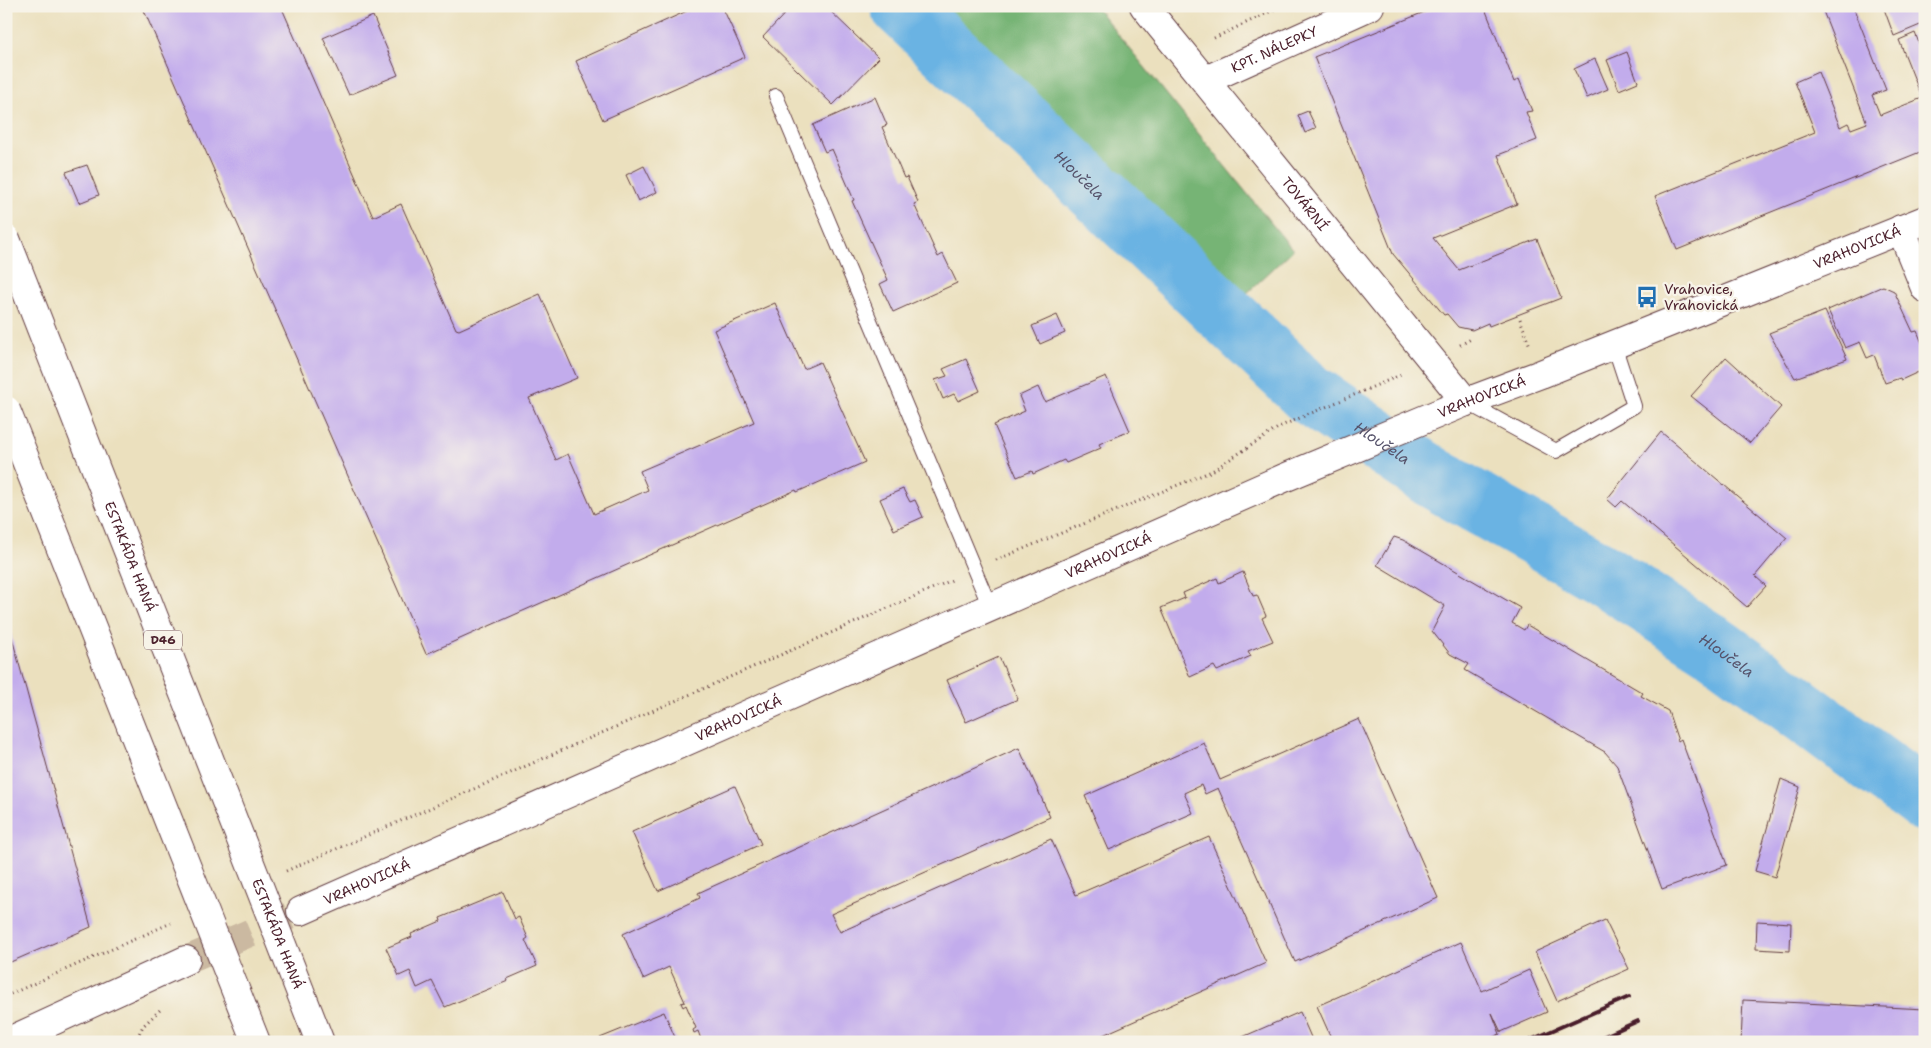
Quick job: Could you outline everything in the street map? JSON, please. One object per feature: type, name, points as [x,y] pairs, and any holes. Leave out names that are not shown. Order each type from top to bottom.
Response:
[{"type":"main road","name":"TOVÁRNÍ","points":[[1144,6],[1466,402]]},
{"type":"main road","name":"KPT. NÁLEPKY","points":[[1206,80],[1370,6]]},
{"type":"main road","name":"VRAHOVICKÁ","points":[[301,911],[1310,467],[1466,402],[1614,345],[1913,224]]},
{"type":"main road","points":[[1913,224],[1925,288]]},
{"type":"main road","name":"ESTAKÁDA HANÁ","points":[[6,238],[320,1042]]},
{"type":"main road","points":[[6,410],[256,1042]]},
{"type":"main road","points":[[7,1042],[42,1035],[186,960]]},
{"type":"lane","points":[[776,96],[990,607]]},
{"type":"lane","points":[[1466,402],[1556,452],[1634,406],[1614,345]]},
{"type":"path","points":[[1214,38],[1282,6]]},
{"type":"path","points":[[286,871],[974,570],[1212,471],[1281,426],[1387,382]]},
{"type":"path","points":[[6,996],[171,923]]},
{"type":"green space","points":[[868,6],[1095,6],[1293,250],[1211,327]]},
{"type":"building","points":[[142,6],[281,6],[373,217],[401,204],[456,329],[459,330],[540,294],[577,378],[529,398],[556,460],[568,454],[594,514],[648,490],[640,471],[754,422],[714,330],[775,303],[804,369],[820,362],[865,462],[797,492],[796,490],[426,654]]},
{"type":"building","points":[[698,6],[722,6],[745,57],[603,120],[576,61]]},
{"type":"building","points":[[792,6],[825,6],[879,58],[833,105],[763,37]]},
{"type":"building","points":[[1439,6],[1484,6],[1514,82],[1519,79],[1532,111],[1526,112],[1537,140],[1498,155],[1517,204],[1433,238],[1459,270],[1537,239],[1561,298],[1489,326],[1488,323],[1472,330],[1458,327],[1447,314],[1444,315],[1393,254],[1314,57]]},
{"type":"building","points":[[1821,6],[1861,6],[1854,9],[1886,90],[1872,95],[1880,115],[1922,98],[1899,40],[1915,33],[1925,58],[1925,150],[1677,250],[1655,196],[1815,132],[1795,82],[1818,72],[1840,127],[1848,123],[1851,129],[1867,123]]},
{"type":"building","points":[[1883,6],[1925,6],[1925,23],[1894,36]]},
{"type":"building","points":[[373,16],[398,75],[349,95],[323,38]]},
{"type":"building","points":[[1627,52],[1638,82],[1619,90],[1607,60]]},
{"type":"building","points":[[1595,59],[1608,89],[1587,98],[1574,69]]},
{"type":"building","points":[[875,97],[887,125],[882,127],[904,178],[907,177],[918,202],[914,204],[938,257],[943,254],[957,283],[893,312],[880,284],[888,280],[852,201],[854,200],[832,149],[825,152],[813,125]]},
{"type":"building","points":[[1308,111],[1316,128],[1305,133],[1298,115]]},
{"type":"building","points":[[87,165],[99,195],[79,203],[66,172]]},
{"type":"building","points":[[644,166],[657,192],[638,201],[626,175]]},
{"type":"building","points":[[1883,286],[1894,291],[1913,332],[1917,331],[1925,350],[1925,369],[1901,380],[1900,378],[1885,383],[1874,355],[1867,358],[1860,342],[1845,348],[1828,310]]},
{"type":"building","points":[[1825,311],[1847,359],[1795,378],[1769,333]]},
{"type":"building","points":[[1057,315],[1065,333],[1040,344],[1032,326]]},
{"type":"building","points":[[1726,357],[1781,407],[1750,443],[1691,396]]},
{"type":"building","points":[[966,359],[980,391],[958,401],[954,394],[943,399],[935,380],[947,376],[943,369]]},
{"type":"building","points":[[1106,376],[1130,431],[1099,444],[1101,448],[1066,463],[1064,460],[1033,474],[1032,471],[1017,477],[994,425],[1025,411],[1019,396],[1038,387],[1045,402]]},
{"type":"building","points":[[1661,432],[1787,538],[1755,576],[1766,586],[1747,607],[1622,501],[1616,507],[1607,499]]},
{"type":"building","points":[[903,489],[910,502],[915,500],[923,517],[894,530],[880,499]]},
{"type":"building","points":[[1394,537],[1403,540],[1520,608],[1512,623],[1524,630],[1527,625],[1643,693],[1641,696],[1668,711],[1678,741],[1681,739],[1727,865],[1662,889],[1617,766],[1605,752],[1465,670],[1469,664],[1450,654],[1432,631],[1445,606],[1377,565]]},
{"type":"building","points":[[1243,572],[1253,596],[1257,595],[1266,616],[1262,618],[1273,641],[1248,651],[1251,656],[1217,671],[1214,666],[1190,677],[1161,608],[1185,598],[1183,593],[1217,578],[1219,583]]},
{"type":"building","points":[[6,616],[91,927],[6,964]]},
{"type":"building","points":[[999,657],[1018,699],[966,722],[947,680]]},
{"type":"building","points":[[1359,719],[1438,898],[1295,962],[1218,788],[1205,794],[1201,785],[1184,793],[1193,813],[1109,850],[1085,796],[1204,743],[1220,780]]},
{"type":"building","points":[[1019,748],[1050,817],[831,914],[840,932],[1051,839],[1076,895],[1209,837],[1266,963],[1087,1042],[702,1042],[698,1031],[694,1033],[693,1030],[696,1028],[686,1005],[683,1007],[681,1003],[685,1002],[669,967],[643,979],[623,934],[700,898],[698,893]]},
{"type":"building","points":[[1781,779],[1800,787],[1775,877],[1755,871]]},
{"type":"building","points":[[735,786],[761,844],[658,891],[632,832]]},
{"type":"building","points":[[503,892],[515,919],[519,917],[528,938],[525,940],[537,966],[507,979],[508,981],[445,1007],[432,981],[417,988],[410,971],[399,976],[386,948],[412,937],[411,934],[441,921],[440,918]]},
{"type":"building","points":[[1605,920],[1629,969],[1557,1001],[1535,952]]},
{"type":"building","points":[[1757,921],[1791,923],[1790,951],[1756,949]]},
{"type":"building","points":[[1461,942],[1482,991],[1529,970],[1547,1012],[1501,1032],[1492,1013],[1500,1034],[1482,1042],[1333,1042],[1317,1006]]},
{"type":"building","points":[[1743,1000],[1925,1009],[1925,1042],[1741,1042]]},
{"type":"building","points":[[664,1012],[677,1042],[601,1042],[600,1038]]},
{"type":"building","points":[[1300,1012],[1313,1042],[1231,1042]]},
{"type":"waterway","name":"Hloučela","points":[[901,6],[1308,393],[1432,477],[1599,572],[1718,649],[1925,801]]},
{"type":"tunnel","points":[[186,960],[301,911]]},
{"type":"railway","points":[[1526,1042],[1629,997]]},
{"type":"railway","points":[[1591,1042],[1638,1021]]},
{"type":"place","name":"Vrahovice, Vrahovická","points":[[1647,297]]}]
